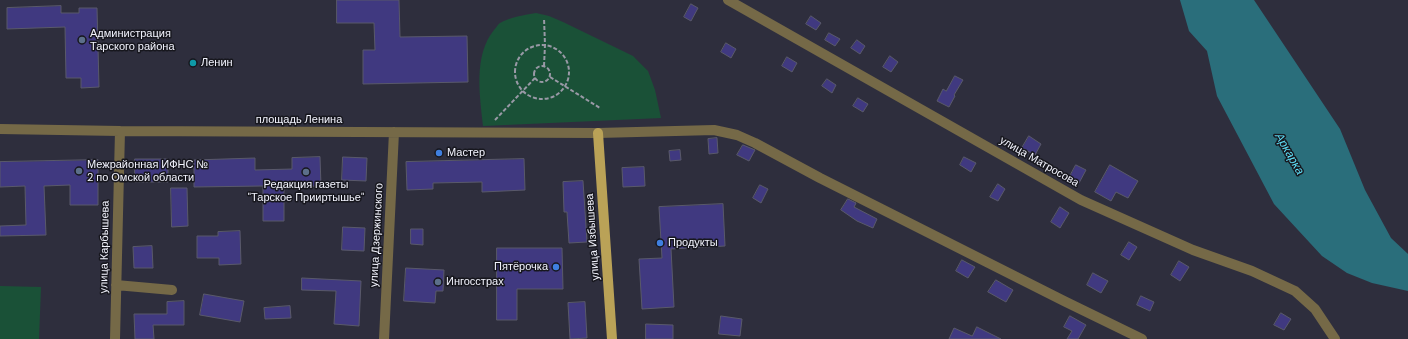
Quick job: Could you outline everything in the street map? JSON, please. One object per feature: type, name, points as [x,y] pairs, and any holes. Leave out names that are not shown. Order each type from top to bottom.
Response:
[{"type":"main road","name":"улица Избышева","points":[[598,133],[612,339]]},
{"type":"street","name":"улица Матросова","points":[[728,0],[1081,200],[1193,250],[1252,271],[1295,291],[1314,309],[1335,339]]},
{"type":"street","name":"площадь Ленина","points":[[0,129],[598,133],[714,130],[737,135],[755,143],[820,178],[1142,339]]},
{"type":"street","name":"улица Карбышева","points":[[115,339],[120,131]]},
{"type":"street","name":"улица Дзержинского","points":[[384,339],[394,132]]},
{"type":"street","points":[[116,285],[172,290]]},
{"type":"path","points":[[544,18],[546,45],[544,66]]},
{"type":"path","points":[[540,45],[546,45],[559,50],[567,60],[570,73],[566,87],[558,95],[545,100],[532,98],[522,91],[518,85],[515,72],[518,59],[527,49],[540,45]]},
{"type":"path","points":[[495,120],[535,78],[535,70],[537,67],[544,66],[550,70],[550,77]]},
{"type":"path","points":[[550,77],[600,108]]},
{"type":"path","points":[[535,78],[544,82],[550,77]]},
{"type":"green space","points":[[536,13],[549,16],[563,22],[633,56],[648,71],[655,90],[661,118],[483,126],[480,102],[480,64],[487,40],[498,24],[522,15]]},
{"type":"green space","points":[[0,286],[41,287],[39,339],[0,339]]},
{"type":"water","name":"Аркарка","points":[[1180,0],[1254,0],[1340,129],[1365,190],[1391,238],[1408,254],[1408,291],[1372,283],[1347,273],[1322,256],[1274,204],[1217,96],[1207,51],[1189,31]]},
{"type":"building","points":[[337,0],[399,0],[400,37],[467,36],[468,82],[363,84],[363,50],[375,50],[374,23],[337,23]]},
{"type":"building","points":[[691,4],[698,8],[691,21],[684,17]]},
{"type":"building","name":"Администрация Тарского района","points":[[61,6],[61,13],[79,13],[79,8],[97,8],[99,87],[81,88],[81,78],[66,78],[65,27],[7,29],[7,8]]},
{"type":"building","points":[[811,16],[821,23],[816,30],[806,24]]},
{"type":"building","points":[[829,33],[840,39],[835,46],[825,40]]},
{"type":"building","points":[[857,40],[865,46],[860,54],[851,48]]},
{"type":"building","points":[[726,43],[736,49],[731,58],[721,52]]},
{"type":"building","points":[[890,56],[898,62],[891,72],[883,67]]},
{"type":"building","points":[[787,57],[797,63],[792,72],[782,66]]},
{"type":"building","points":[[955,76],[963,80],[949,107],[937,101],[943,89],[946,91]]},
{"type":"building","points":[[827,79],[836,85],[832,93],[822,86]]},
{"type":"building","points":[[858,98],[868,104],[863,112],[853,106]]},
{"type":"building","points":[[1029,136],[1041,144],[1035,155],[1022,148]]},
{"type":"building","points":[[717,138],[718,153],[709,154],[708,139]]},
{"type":"building","points":[[743,145],[755,150],[749,161],[737,155]]},
{"type":"building","points":[[680,150],[681,160],[670,161],[669,151]]},
{"type":"building","points":[[320,157],[321,186],[284,187],[284,221],[263,221],[263,186],[194,187],[194,160],[255,158],[255,170],[292,169],[292,158]]},
{"type":"building","points":[[343,157],[367,158],[366,181],[342,180]]},
{"type":"building","points":[[964,157],[976,163],[971,172],[960,165]]},
{"type":"building","points":[[135,159],[168,159],[168,182],[135,182]]},
{"type":"building","points":[[524,159],[525,190],[482,192],[482,182],[433,183],[433,189],[407,190],[406,162]]},
{"type":"building","points":[[98,160],[98,205],[70,205],[70,185],[44,186],[46,235],[0,236],[0,226],[26,225],[25,186],[0,187],[0,162]]},
{"type":"building","points":[[1076,165],[1086,170],[1079,183],[1069,178]]},
{"type":"building","points":[[1110,165],[1138,181],[1128,198],[1116,192],[1111,201],[1095,192]]},
{"type":"building","points":[[644,167],[645,186],[623,187],[622,168]]},
{"type":"building","points":[[583,181],[587,242],[569,243],[567,212],[564,212],[563,182]]},
{"type":"building","points":[[998,184],[1005,189],[998,201],[990,197]]},
{"type":"building","points":[[760,185],[768,189],[761,203],[753,198]]},
{"type":"building","points":[[171,188],[187,188],[188,226],[172,227]]},
{"type":"building","points":[[848,199],[856,203],[854,207],[877,219],[873,228],[857,221],[841,210]]},
{"type":"building","points":[[723,204],[725,246],[671,249],[674,307],[642,309],[639,259],[662,258],[659,207]]},
{"type":"building","points":[[1060,207],[1069,213],[1060,228],[1051,222]]},
{"type":"building","points":[[343,227],[365,228],[364,251],[342,250]]},
{"type":"building","points":[[411,229],[423,229],[423,245],[411,244]]},
{"type":"building","points":[[240,231],[241,264],[219,265],[219,258],[197,258],[197,236],[218,236],[218,232]]},
{"type":"building","points":[[1129,242],[1137,247],[1129,260],[1121,255]]},
{"type":"building","points":[[152,246],[153,268],[134,268],[133,247]]},
{"type":"building","points":[[497,248],[562,248],[563,289],[517,289],[517,320],[497,320]]},
{"type":"building","points":[[962,260],[975,267],[968,278],[956,271]]},
{"type":"building","points":[[1179,261],[1189,267],[1180,281],[1171,275]]},
{"type":"building","points":[[406,268],[444,270],[443,291],[436,291],[435,303],[404,301]]},
{"type":"building","points":[[1093,273],[1108,281],[1101,293],[1087,285]]},
{"type":"building","points":[[302,278],[361,281],[359,326],[334,324],[336,291],[302,290]]},
{"type":"building","points":[[996,280],[1013,290],[1006,302],[988,292]]},
{"type":"building","points":[[204,294],[244,301],[240,322],[200,315]]},
{"type":"building","points":[[1141,296],[1154,302],[1150,311],[1137,305]]},
{"type":"building","points":[[184,301],[184,325],[153,325],[154,339],[135,339],[134,314],[167,314],[167,302]]},
{"type":"building","points":[[585,302],[587,338],[570,339],[568,303]]},
{"type":"building","points":[[290,306],[291,318],[265,319],[264,308]]},
{"type":"building","points":[[1281,313],[1291,319],[1284,330],[1274,325]]},
{"type":"building","points":[[721,316],[742,319],[740,336],[719,334]]},
{"type":"building","points":[[1070,316],[1086,325],[1078,339],[1067,339],[1072,331],[1064,327]]},
{"type":"building","points":[[646,324],[673,325],[673,339],[646,339]]},
{"type":"building","points":[[977,327],[1001,339],[949,339],[954,328],[972,336]]},
{"type":"place","name":"Администрация Тарского района","points":[[82,40]]},
{"type":"place","name":"Ленин","points":[[193,63]]},
{"type":"place","name":"Мастер","points":[[439,153]]},
{"type":"place","name":"Межрайонная ИФНС № 2 по Омской области","points":[[79,171]]},
{"type":"place","name":"Редакция газеты \"Тарское Прииртышье\"","points":[[306,172]]},
{"type":"place","name":"Продукты","points":[[660,243]]},
{"type":"place","name":"Пятёрочка","points":[[556,267]]},
{"type":"place","name":"Ингосстрах","points":[[438,282]]}]
